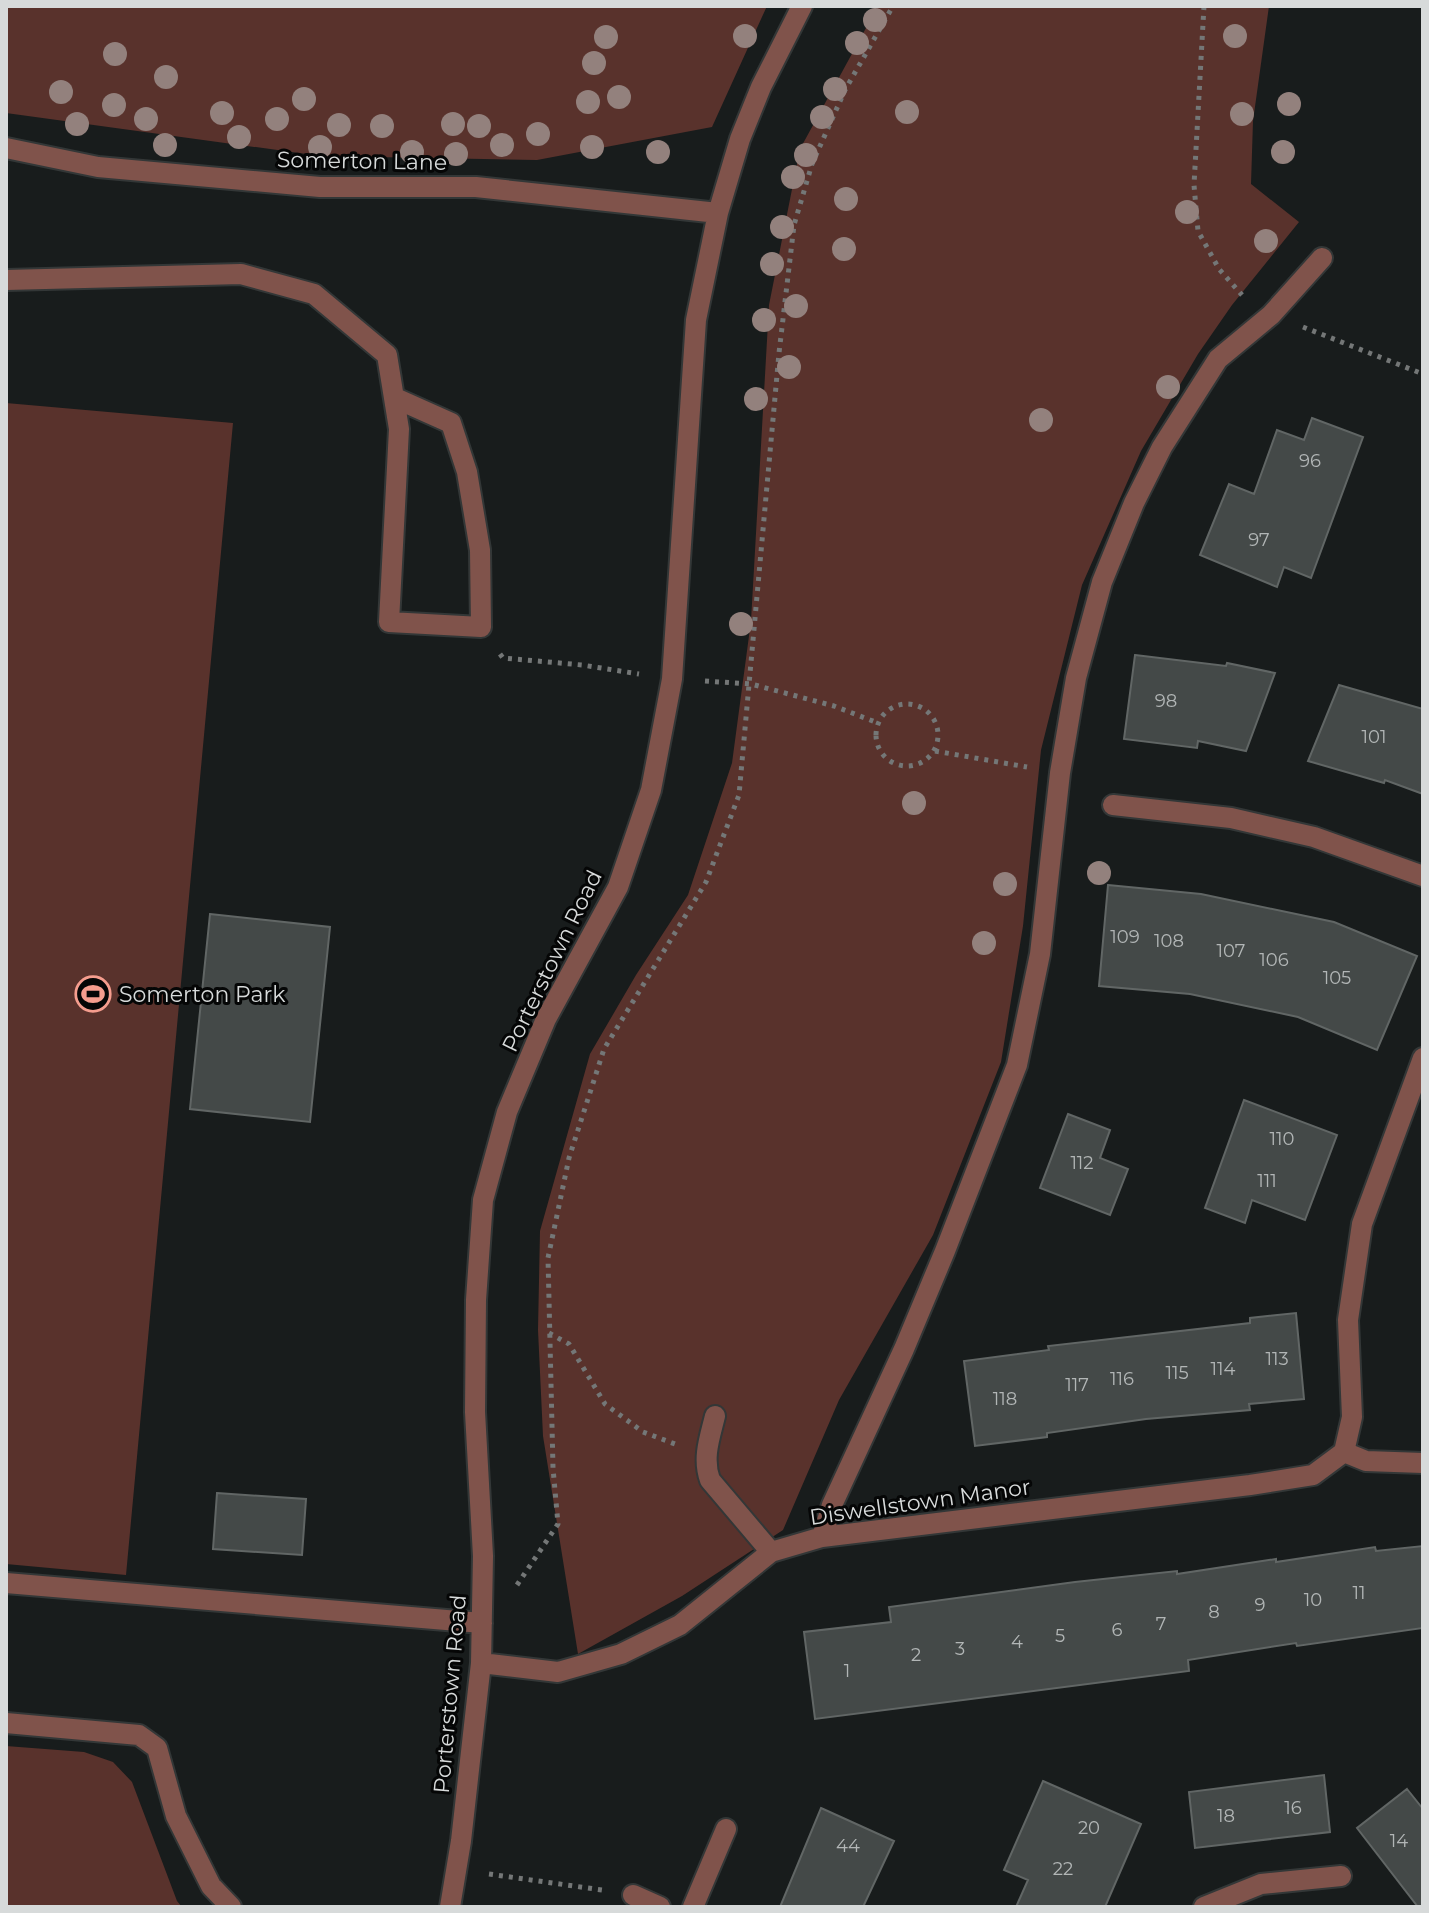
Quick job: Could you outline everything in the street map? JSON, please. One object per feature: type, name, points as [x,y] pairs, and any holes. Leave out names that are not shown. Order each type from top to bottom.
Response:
[{"type":"street","name":"Porterstown Road","points":[[450,1907],[481,1663],[483,1556],[475,1412],[476,1300],[483,1200],[507,1112],[546,1019],[618,887],[651,790],[672,679],[696,320],[718,213],[740,139],[761,87],[802,6]]},
{"type":"street","name":"Somerton Lane","points":[[6,148],[98,167],[320,187],[476,187],[718,213]]},
{"type":"street","points":[[822,1537],[832,1505],[940,1265],[1017,1065],[1040,954],[1060,773],[1076,678],[1102,582],[1134,503],[1162,447],[1218,359],[1271,315],[1322,258]]},
{"type":"street","points":[[6,280],[241,274],[314,294],[387,355],[399,429],[389,622],[481,627],[480,550],[467,472],[451,423],[395,398]]},
{"type":"street","points":[[1113,805],[1231,818],[1314,837],[1423,876]]},
{"type":"street","points":[[1423,1058],[1362,1224],[1348,1320],[1352,1417],[1344,1452],[1366,1461],[1423,1463]]},
{"type":"street","points":[[715,1416],[706,1453],[710,1480],[771,1552]]},
{"type":"street","name":"Diswellstown Manor","points":[[481,1663],[558,1672],[621,1654],[680,1625],[771,1552],[822,1537],[1313,1475],[1344,1452]]},
{"type":"street","points":[[6,1583],[482,1623]]},
{"type":"street","points":[[6,1723],[139,1735],[157,1748],[176,1816],[211,1886],[231,1907]]},
{"type":"street","points":[[693,1907],[726,1829]]},
{"type":"street","points":[[1204,1907],[1261,1884],[1341,1876]]},
{"type":"street","points":[[633,1895],[660,1907]]},
{"type":"path","points":[[482,1623],[518,1584],[558,1524],[553,1468],[548,1258],[569,1158],[604,1049],[706,882],[739,795],[779,353],[794,225],[812,164],[845,90],[893,6]]},
{"type":"path","points":[[1204,6],[1194,185],[1198,231],[1219,269],[1239,293],[1271,315],[1423,374]]},
{"type":"path","points":[[914,703],[927,710],[936,722],[939,736],[935,751],[927,760],[916,765],[905,767],[893,764],[881,753],[876,739],[878,723],[886,711],[899,704],[914,703]]},
{"type":"path","points":[[549,1333],[569,1344],[605,1404],[643,1432],[706,1453]]},
{"type":"path","points":[[456,1870],[633,1895]]},
{"type":"shaded area","points":[[6,6],[767,6],[712,127],[537,160],[321,156],[6,113]]},
{"type":"shaded area","points":[[878,6],[1269,6],[1253,121],[1251,184],[1299,222],[1232,305],[1198,354],[1141,451],[1082,585],[1041,750],[1023,926],[1001,1062],[933,1235],[839,1400],[783,1530],[682,1596],[578,1654],[543,1436],[538,1330],[540,1231],[590,1054],[688,895],[732,763],[751,621],[769,305],[800,149]]},
{"type":"shaded area","name":"Somerton Park","points":[[6,403],[233,423],[126,1575],[6,1564]]},
{"type":"shaded area","points":[[6,1746],[84,1752],[113,1762],[132,1782],[177,1901],[182,1907],[6,1907]]},
{"type":"building","points":[[1312,418],[1363,437],[1311,578],[1284,567],[1277,587],[1200,555],[1229,484],[1254,494],[1277,430],[1304,440]]},
{"type":"building","points":[[1135,655],[1226,666],[1227,663],[1275,673],[1246,751],[1198,741],[1197,748],[1124,739]]},
{"type":"building","points":[[1339,685],[1423,709],[1423,794],[1385,780],[1384,783],[1308,761]]},
{"type":"building","points":[[1108,885],[1201,894],[1334,922],[1417,956],[1377,1050],[1298,1017],[1190,994],[1099,986]]},
{"type":"building","points":[[210,914],[330,927],[310,1122],[190,1109]]},
{"type":"building","points":[[1244,1100],[1337,1135],[1305,1220],[1252,1200],[1245,1223],[1205,1208]]},
{"type":"building","points":[[1068,1114],[1110,1130],[1100,1158],[1128,1169],[1110,1215],[1040,1188]]},
{"type":"building","points":[[1296,1313],[1304,1399],[1249,1404],[1250,1410],[1146,1419],[975,1446],[964,1361],[1049,1350],[1048,1346],[1250,1323],[1250,1318]]},
{"type":"building","points":[[217,1493],[306,1499],[302,1555],[213,1549]]},
{"type":"building","points":[[1423,1546],[1423,1628],[1188,1660],[1189,1671],[815,1719],[804,1632],[891,1622],[889,1607],[1075,1582],[1177,1571],[1177,1574],[1276,1559],[1276,1562],[1375,1547],[1376,1551]]},
{"type":"building","points":[[1324,1775],[1330,1832],[1195,1848],[1189,1792]]},
{"type":"building","points":[[1043,1781],[1141,1824],[1105,1907],[1016,1907],[1028,1880],[1004,1870]]},
{"type":"building","points":[[1407,1789],[1423,1809],[1423,1907],[1418,1907],[1357,1828]]},
{"type":"building","points":[[821,1808],[894,1841],[863,1907],[780,1907]]},
{"type":"place","name":"Somerton Park","points":[[93,994]]}]
